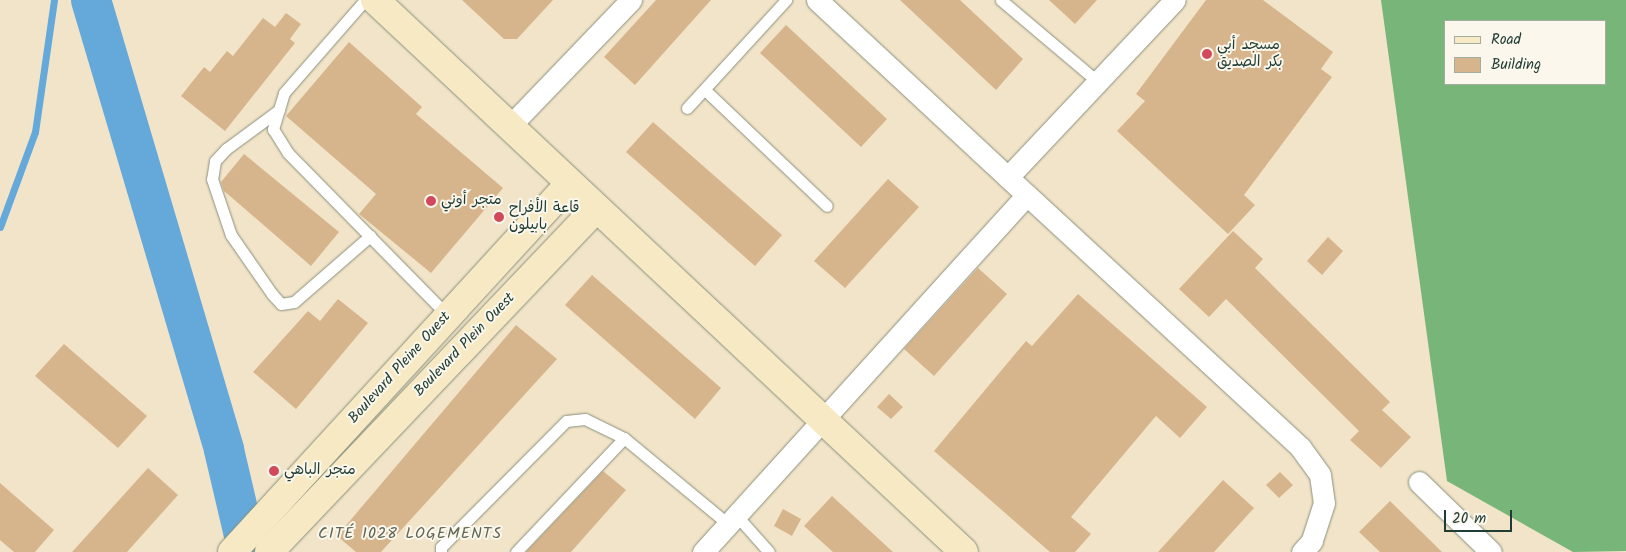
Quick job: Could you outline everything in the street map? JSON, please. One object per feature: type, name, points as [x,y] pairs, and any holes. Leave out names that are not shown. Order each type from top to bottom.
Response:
[{"type":"main road","points":[[376,0],[569,184],[964,552]]},
{"type":"main road","name":"Boulevard Pleine Ouest","points":[[232,552],[569,184]]},
{"type":"main road","name":"Boulevard Plein Ouest","points":[[269,552],[334,480],[596,209]]},
{"type":"street","points":[[510,126],[631,0]]},
{"type":"street","points":[[817,0],[1300,447],[1320,475],[1324,503],[1313,548]]},
{"type":"street","points":[[1008,177],[1175,0]]},
{"type":"street","points":[[703,552],[1028,194]]},
{"type":"street","points":[[1419,482],[1491,552]]},
{"type":"lane","points":[[365,0],[284,93],[273,129],[288,153],[448,316]]},
{"type":"lane","points":[[687,108],[786,0]]},
{"type":"lane","points":[[1002,0],[1098,82]]},
{"type":"lane","points":[[705,90],[827,206]]},
{"type":"lane","points":[[278,110],[226,149],[216,161],[212,179],[232,235],[272,294],[281,304],[294,302],[370,236]]},
{"type":"lane","points":[[442,552],[441,547],[566,421],[585,419],[624,438],[732,520],[769,552]]},
{"type":"lane","points":[[516,552],[624,438]]},
{"type":"green space","points":[[1381,0],[1626,0],[1626,551],[1573,552],[1447,481]]},
{"type":"building","points":[[462,0],[553,0],[517,39],[504,39]]},
{"type":"building","points":[[656,0],[711,0],[635,85],[604,57]]},
{"type":"building","points":[[900,0],[960,0],[1023,59],[996,90]]},
{"type":"building","points":[[1049,0],[1097,0],[1075,24]]},
{"type":"building","points":[[1206,0],[1263,0],[1333,52],[1321,69],[1332,77],[1244,195],[1255,205],[1228,234],[1117,131],[1145,101],[1136,94]]},
{"type":"building","points":[[286,13],[301,24],[290,39],[295,43],[225,131],[181,96],[204,67],[210,72],[227,51],[233,56],[263,18],[275,27]]},
{"type":"building","points":[[786,25],[887,119],[861,147],[760,53]]},
{"type":"building","points":[[349,42],[422,107],[416,114],[503,188],[431,273],[359,214],[376,194],[286,116]]},
{"type":"building","points":[[653,122],[782,235],[755,266],[626,152]]},
{"type":"building","points":[[244,154],[339,232],[311,266],[224,191],[221,182]]},
{"type":"building","points":[[888,179],[919,207],[845,288],[814,261]]},
{"type":"building","points":[[1233,231],[1263,259],[1255,268],[1390,402],[1382,410],[1411,437],[1381,468],[1350,440],[1359,431],[1226,299],[1209,317],[1179,289]]},
{"type":"building","points":[[1328,237],[1343,251],[1322,275],[1307,261]]},
{"type":"building","points":[[978,268],[1007,294],[934,376],[904,349]]},
{"type":"building","points":[[592,275],[721,388],[695,419],[565,305]]},
{"type":"building","points":[[1078,294],[1207,407],[1180,438],[1156,416],[1071,517],[1091,534],[1075,552],[1050,552],[934,451],[1026,341],[1032,346]]},
{"type":"building","points":[[338,299],[368,323],[296,409],[253,372],[308,311],[320,321]]},
{"type":"building","points":[[516,325],[557,359],[381,552],[356,552],[337,536]]},
{"type":"building","points":[[64,344],[147,416],[118,448],[35,376]]},
{"type":"building","points":[[889,394],[903,407],[891,419],[877,407]]},
{"type":"building","points":[[148,468],[178,495],[127,552],[72,552]]},
{"type":"building","points":[[603,471],[626,490],[571,552],[526,552]]},
{"type":"building","points":[[1280,472],[1293,485],[1279,498],[1266,485]]},
{"type":"building","points":[[1223,480],[1254,508],[1214,552],[1158,552]]},
{"type":"building","points":[[0,483],[54,530],[35,552],[14,552],[0,540]]},
{"type":"building","points":[[832,496],[893,552],[833,552],[804,526]]},
{"type":"building","points":[[1390,501],[1442,552],[1380,552],[1359,532]]},
{"type":"building","points":[[783,509],[801,519],[792,536],[774,526]]},
{"type":"waterway","points":[[0,227],[35,132],[54,0]]},
{"type":"waterway","points":[[91,0],[224,450],[248,552]]},
{"type":"place","name":"مسجد أبي بكر الصديق","points":[[1207,54]]},
{"type":"place","name":"متجر أوني","points":[[431,201]]},
{"type":"place","name":"قاعة الأفراح بابيلون","points":[[499,217]]},
{"type":"place","name":"متجر الباهي","points":[[274,471]]},
{"type":"district","name":"CITÉ 1028 LOGEMENTS","points":[[410,534]]}]
